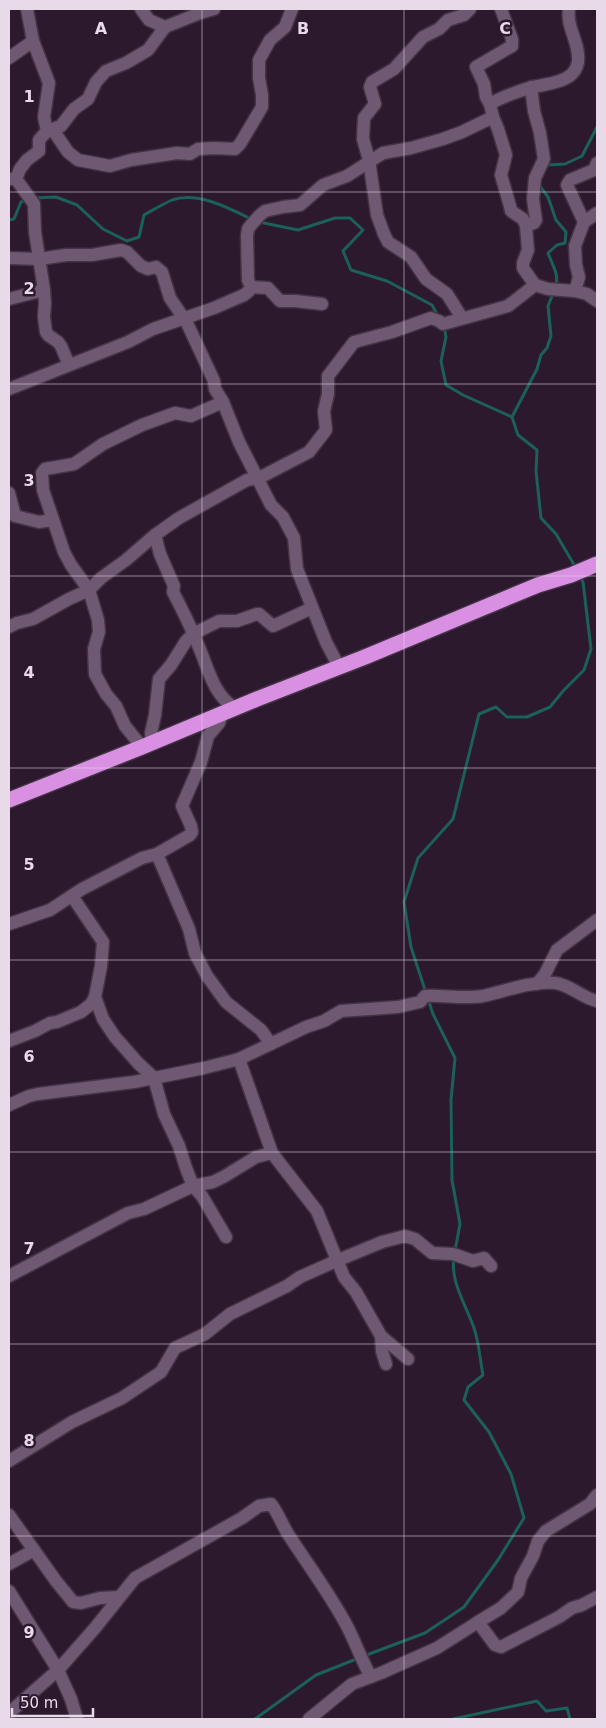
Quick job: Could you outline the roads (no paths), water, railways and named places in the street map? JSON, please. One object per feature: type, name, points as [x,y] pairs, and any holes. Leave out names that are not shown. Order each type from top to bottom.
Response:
[{"type":"highway","points":[[9,800],[339,667],[538,584],[571,575],[591,566]]},
{"type":"street","points":[[26,9],[33,41],[49,83],[44,116],[50,131],[68,152],[78,160],[110,166],[131,160],[177,153],[185,155],[198,150],[215,148],[235,149],[240,144],[262,107],[262,95],[258,78],[259,60],[270,40],[285,27],[292,9]]},
{"type":"street","points":[[141,9],[149,20],[165,27]]},
{"type":"street","points":[[68,365],[61,346],[46,332],[44,290],[34,232],[34,204],[12,179],[27,160],[39,151],[39,140],[50,131],[61,126],[74,109],[88,99],[96,82],[106,71],[126,63],[148,50],[165,27],[214,9]]},
{"type":"street","points":[[462,318],[446,294],[426,279],[411,257],[386,238],[377,215],[369,160],[363,139],[363,121],[375,104],[370,87],[371,83],[397,66],[423,37],[439,29],[448,20],[464,15],[470,9]]},
{"type":"street","points":[[500,9],[512,46],[476,67],[484,84],[486,96],[506,155],[501,175],[511,211],[522,219],[526,226],[528,250],[523,268],[535,285],[548,289],[589,294]]},
{"type":"street","points":[[490,104],[531,87],[562,80],[576,70],[578,46],[569,24],[569,9]]},
{"type":"street","points":[[9,58],[33,41]]},
{"type":"street","points":[[526,226],[534,223],[536,220],[533,198],[535,178],[544,159],[531,87]]},
{"type":"street","points":[[251,287],[248,280],[247,236],[248,230],[259,216],[270,210],[302,204],[323,185],[347,176],[369,160],[383,153],[443,139],[493,117]]},
{"type":"street","points":[[584,222],[567,185],[570,180],[594,170],[597,163]]},
{"type":"street","points":[[589,294],[579,277],[575,246],[584,222],[597,213]]},
{"type":"street","points":[[9,258],[39,259],[66,255],[92,255],[121,250],[127,252],[141,266],[148,269],[156,267],[160,270],[170,298],[187,323],[214,381],[239,442],[259,478],[271,505],[283,517],[294,538],[297,569],[326,642],[339,667]]},
{"type":"street","points":[[9,627],[33,619],[89,590],[101,578],[179,518],[247,480],[259,478],[309,452],[324,432],[326,426],[324,411],[328,394],[328,376],[354,342],[392,332],[431,318],[440,320],[443,324],[508,306],[535,285]]},
{"type":"street","points":[[251,287],[268,288],[280,301],[322,304]]},
{"type":"street","points":[[9,389],[128,342],[153,329],[214,308],[244,295],[251,287]]},
{"type":"street","points":[[9,300],[44,290]]},
{"type":"street","points":[[223,402],[191,416],[175,413],[142,425],[103,444],[74,464],[45,469],[42,473],[43,490],[53,520],[68,558],[89,590],[99,627],[94,649],[95,674],[106,694],[116,706],[125,726],[147,745],[155,715],[159,679],[193,634],[219,620],[236,621],[258,614],[273,626],[312,608]]},
{"type":"street","points":[[9,493],[15,516],[39,522],[53,520]]},
{"type":"street","points":[[9,924],[50,910],[82,889],[136,861],[157,854],[192,832],[182,806],[202,762],[208,736],[228,711],[173,592],[174,586],[160,554],[155,536]]},
{"type":"street","points":[[157,854],[188,929],[195,953],[207,976],[226,1002],[260,1030],[270,1044]]},
{"type":"street","points":[[9,1041],[35,1031],[50,1022],[57,1022],[81,1012],[91,1004],[95,997],[103,942],[72,896]]},
{"type":"street","points":[[537,984],[545,974],[557,950],[597,920]]},
{"type":"street","points":[[9,1105],[38,1094],[154,1078],[239,1059],[306,1027],[324,1021],[344,1010],[398,1007],[420,1002],[425,996],[453,998],[482,996],[537,984],[559,984],[597,1001]]},
{"type":"street","points":[[95,997],[103,1019],[111,1032],[154,1078],[164,1114],[179,1146],[194,1186],[226,1237]]},
{"type":"street","points":[[239,1059],[272,1153],[317,1211],[344,1277],[356,1292],[381,1336],[408,1359]]},
{"type":"street","points":[[9,1276],[128,1213],[144,1209],[194,1186],[219,1179],[256,1157],[272,1153]]},
{"type":"street","points":[[9,1461],[72,1422],[122,1398],[161,1372],[175,1348],[205,1334],[226,1317],[287,1286],[300,1277],[382,1242],[409,1237],[415,1239],[432,1254],[453,1254],[473,1260],[484,1258],[491,1266]]},
{"type":"street","points":[[381,1336],[382,1351],[386,1364]]},
{"type":"street","points":[[309,1719],[352,1684],[437,1648],[501,1608],[518,1592],[538,1541],[546,1531],[590,1504],[597,1495]]},
{"type":"street","points":[[9,1713],[58,1670],[95,1628],[134,1578],[242,1518],[259,1506],[272,1504],[284,1528],[326,1591],[371,1677]]},
{"type":"street","points":[[9,1515],[73,1602],[81,1603],[100,1598],[119,1597]]},
{"type":"street","points":[[9,1564],[34,1550]]},
{"type":"street","points":[[9,1592],[58,1670],[71,1699],[77,1719]]},
{"type":"street","points":[[478,1622],[494,1645],[501,1647],[559,1617],[572,1608],[597,1597]]},
{"type":"waterway","points":[[546,167],[547,165],[565,164],[582,156],[597,127]]},
{"type":"waterway","points":[[539,185],[548,197],[556,220],[566,232],[565,243],[557,245],[548,253],[556,273],[556,285]]},
{"type":"waterway","points":[[34,198],[56,197],[77,205],[103,229],[127,241],[139,237],[144,215],[172,200],[182,198],[202,199],[213,202],[251,219]]},
{"type":"waterway","points":[[9,220],[14,219],[21,202],[26,200]]},
{"type":"waterway","points":[[259,222],[298,230],[335,218],[350,218],[363,230],[343,251],[351,270],[387,281],[432,305],[438,316]]},
{"type":"waterway","points":[[512,417],[537,369],[541,355],[547,348],[551,336],[548,306],[554,291]]},
{"type":"waterway","points":[[444,326],[446,337],[441,361],[446,385],[463,395],[512,417],[518,435],[537,450],[536,471],[541,518],[556,534],[576,568]]},
{"type":"waterway","points":[[426,993],[411,947],[404,902],[418,858],[453,819],[479,714],[496,707],[507,717],[527,717],[550,707],[584,670],[591,649],[583,582],[580,576]]},
{"type":"waterway","points":[[428,999],[433,1014],[455,1058],[451,1100],[452,1180],[460,1224],[455,1251]]},
{"type":"waterway","points":[[364,1656],[425,1633],[464,1607],[498,1560],[524,1518],[511,1474],[489,1432],[464,1400],[468,1387],[483,1375],[476,1333],[456,1284],[453,1266],[454,1257]]},
{"type":"waterway","points":[[255,1719],[316,1675],[359,1658]]},
{"type":"waterway","points":[[453,1719],[537,1701],[546,1711],[567,1708],[570,1719]]}]
